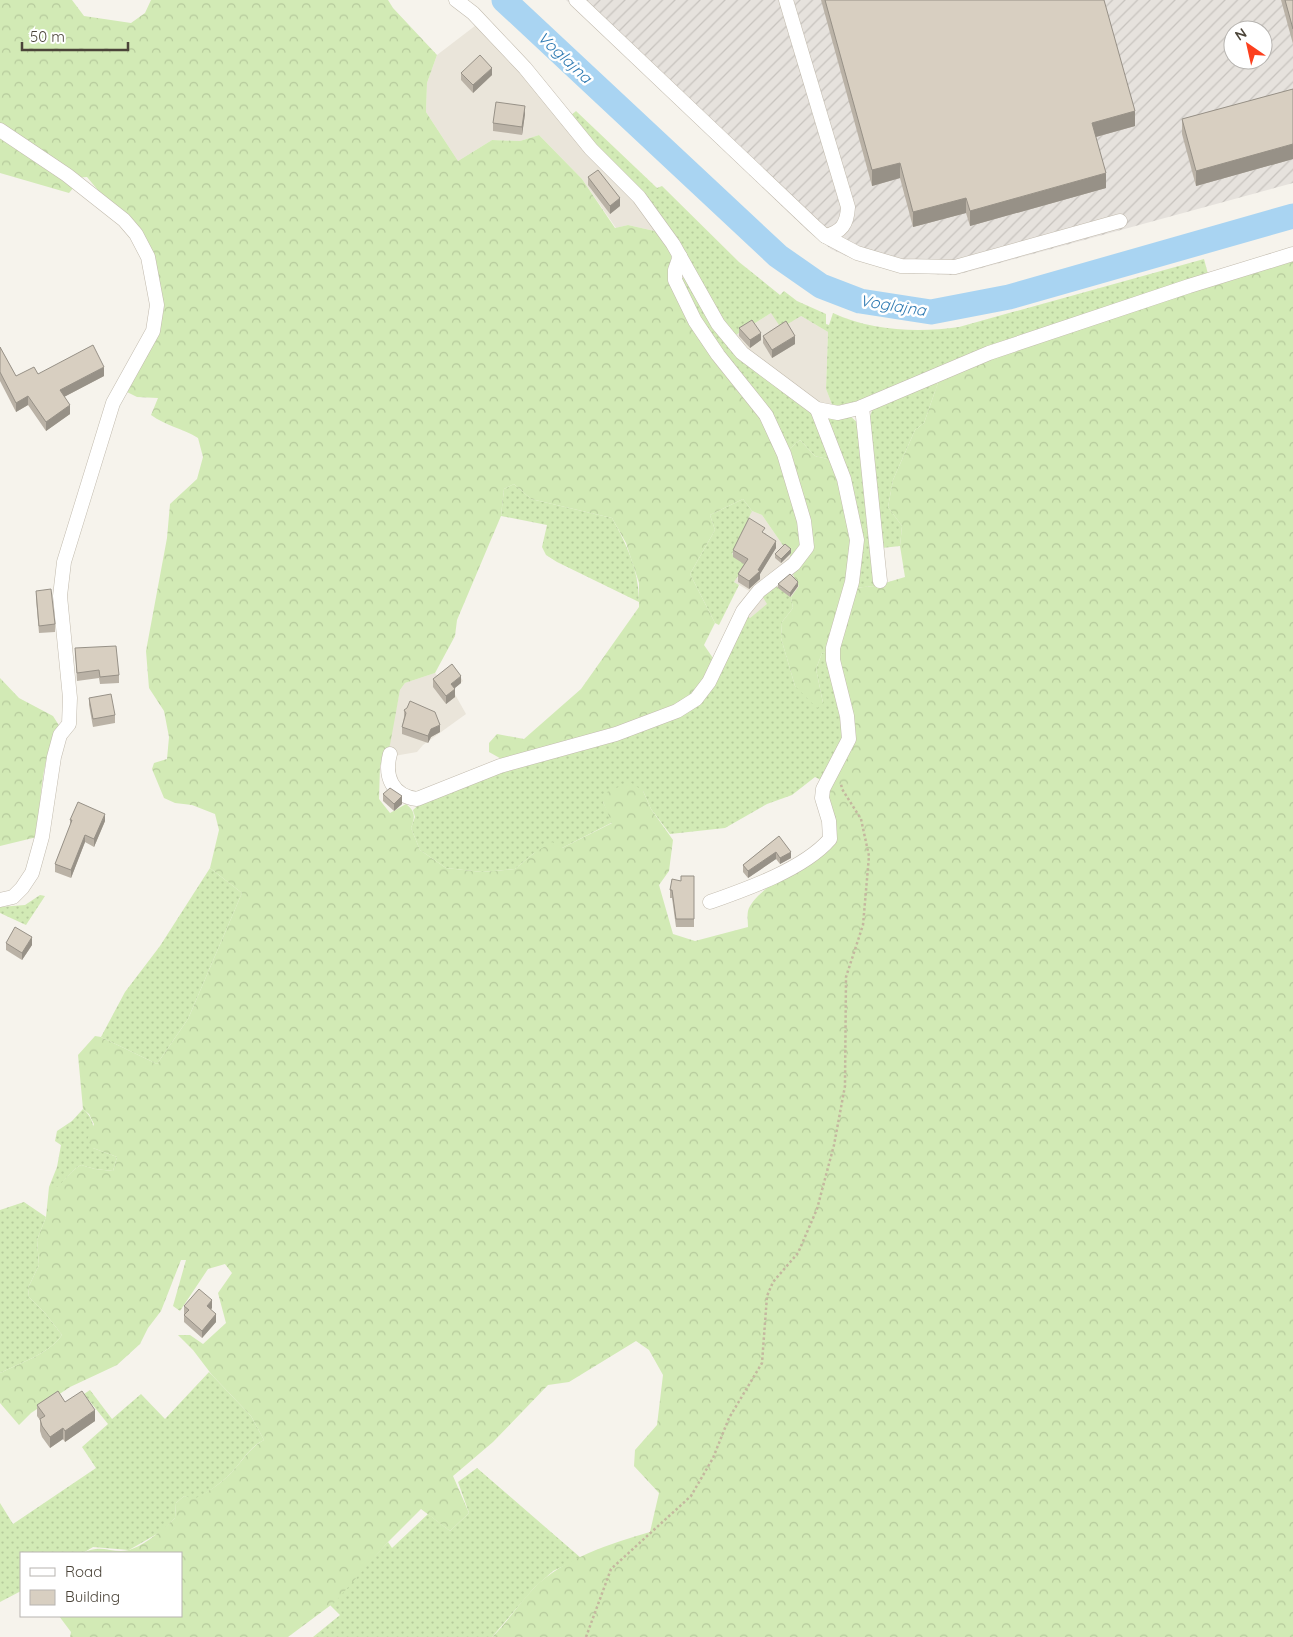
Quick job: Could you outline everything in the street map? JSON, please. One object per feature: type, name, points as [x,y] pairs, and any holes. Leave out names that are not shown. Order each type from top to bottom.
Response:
[{"type":"street","points":[[456,0],[473,13],[525,68],[591,149],[639,197],[680,256],[718,324],[742,353],[817,410],[838,413],[862,407],[989,353],[1189,286],[1293,254]]},
{"type":"street","points":[[576,0],[686,107],[825,236],[857,253],[901,266],[955,267],[1120,221]]},
{"type":"street","points":[[786,0],[848,207],[847,220],[842,228],[835,233],[825,236]]},
{"type":"street","points":[[0,130],[67,175],[124,220],[136,234],[148,257],[157,305],[153,331],[113,403],[64,562],[60,596],[70,698],[69,724],[60,735],[54,757],[42,837],[32,873],[22,888],[13,897],[0,900]]},
{"type":"street","points":[[390,754],[386,768],[388,778],[394,787],[410,798],[417,799],[500,766],[616,734],[677,712],[696,699],[709,682],[743,610],[759,591],[794,564],[808,547],[804,521],[784,454],[766,415],[718,355],[695,321],[675,280],[675,270],[680,256]]},
{"type":"street","points":[[862,407],[880,582]]},
{"type":"street","points":[[710,902],[781,873],[822,849],[830,839],[829,821],[822,798],[823,789],[849,739],[847,716],[833,660],[833,648],[852,582],[858,540],[844,479],[817,410]]},
{"type":"path","points":[[586,1637],[611,1569],[691,1496],[713,1458],[728,1418],[762,1363],[767,1296],[773,1282],[798,1253],[817,1209],[834,1145],[844,1086],[846,977],[863,925],[870,856],[861,819],[842,789],[837,764]]},
{"type":"shaded area","points":[[566,0],[1293,0],[1293,183],[956,275],[902,273],[853,259],[831,249],[807,230]]},
{"type":"shaded area","points":[[484,19],[659,232],[628,225],[616,228],[582,179],[539,135],[520,141],[492,140],[458,161],[426,112],[427,83],[437,55]]},
{"type":"shaded area","points":[[771,313],[801,316],[828,332],[826,389],[833,407],[830,415],[731,338]]},
{"type":"shaded area","points":[[752,511],[762,515],[793,560],[800,586],[791,597],[776,586],[761,595],[768,604],[750,618],[745,615],[751,592],[734,582],[732,554]]},
{"type":"shaded area","points":[[455,668],[463,681],[452,689],[466,714],[423,745],[417,752],[394,756],[387,753],[400,690],[405,683],[435,673],[440,679]]},
{"type":"green space","points":[[0,0],[72,0],[84,16],[131,23],[145,13],[151,0],[388,0],[393,8],[437,55],[427,83],[426,112],[458,161],[492,140],[520,141],[539,135],[582,179],[615,228],[628,225],[659,232],[671,249],[672,279],[749,396],[785,466],[805,546],[793,560],[762,515],[752,511],[743,499],[710,515],[715,530],[690,574],[715,623],[704,645],[715,661],[708,678],[676,709],[505,761],[489,752],[489,743],[497,734],[524,739],[581,689],[639,607],[639,583],[626,543],[612,518],[531,499],[514,484],[504,489],[501,516],[457,620],[455,636],[435,673],[405,683],[400,690],[390,745],[380,766],[379,799],[390,813],[406,804],[412,810],[414,818],[411,828],[420,850],[446,868],[482,872],[515,869],[534,853],[552,842],[562,848],[612,823],[603,802],[607,792],[630,782],[643,791],[651,809],[673,840],[669,871],[659,885],[673,934],[695,941],[748,927],[748,911],[752,903],[760,895],[782,877],[825,850],[826,791],[854,735],[835,650],[853,588],[875,586],[905,577],[900,546],[902,526],[888,507],[893,480],[915,430],[924,423],[940,377],[984,360],[1293,255],[1293,1637],[492,1637],[534,1588],[559,1568],[588,1553],[650,1532],[659,1493],[634,1466],[635,1450],[657,1425],[663,1375],[649,1350],[636,1341],[569,1382],[548,1385],[493,1442],[453,1476],[469,1513],[450,1531],[421,1509],[388,1542],[335,1602],[288,1637],[70,1637],[71,1632],[60,1617],[182,1617],[182,1552],[85,1552],[95,1549],[129,1550],[148,1541],[175,1518],[176,1503],[184,1496],[194,1499],[213,1488],[230,1474],[254,1447],[264,1440],[251,1416],[212,1375],[193,1350],[178,1335],[190,1335],[203,1344],[226,1323],[218,1293],[232,1273],[225,1264],[208,1269],[180,1311],[173,1306],[186,1260],[181,1260],[161,1311],[148,1328],[140,1344],[117,1365],[70,1387],[31,1413],[19,1425],[0,1403],[0,1373],[42,1353],[50,1348],[62,1335],[45,1313],[29,1297],[28,1288],[39,1265],[37,1240],[46,1217],[49,1187],[57,1187],[81,1165],[113,1171],[117,1157],[93,1148],[87,1140],[94,1124],[89,1114],[83,1109],[78,1055],[95,1036],[101,1037],[157,1064],[188,1019],[242,893],[210,868],[219,830],[215,814],[192,805],[175,803],[164,798],[152,769],[154,763],[167,759],[169,737],[164,711],[149,688],[146,651],[167,538],[170,504],[197,479],[203,457],[198,438],[151,415],[158,398],[137,397],[125,391],[157,331],[150,253],[87,177],[75,178],[0,123]]},
{"type":"green space","points":[[576,111],[657,188],[662,186],[739,262],[780,295],[784,291],[797,301],[826,314],[826,324],[829,325],[833,313],[863,324],[895,329],[928,330],[959,327],[1204,259],[1208,274],[870,399],[833,407],[826,389],[828,332],[801,316],[781,328],[771,313],[731,338],[691,273],[568,118]]},
{"type":"green space","points":[[0,133],[74,187],[69,193],[0,173]]},
{"type":"green space","points":[[686,278],[714,326],[811,413],[836,461],[815,456],[800,440],[787,451],[720,352],[679,280]]},
{"type":"green space","points":[[940,377],[924,423],[915,430],[893,480],[888,507],[902,526],[900,546],[882,548],[869,419],[873,408]]},
{"type":"green space","points":[[830,415],[849,415],[859,424],[875,586],[853,588],[827,419]]},
{"type":"green space","points":[[800,440],[815,456],[836,461],[855,551],[828,651],[822,653],[816,669],[823,703],[817,708],[795,686],[781,638],[782,622],[793,608],[791,597],[799,586],[793,575],[811,549],[787,451]]},
{"type":"green space","points":[[514,484],[531,499],[612,518],[631,558],[637,580],[639,602],[546,555],[542,547],[547,525],[501,516],[504,489]]},
{"type":"green space","points":[[743,499],[752,511],[732,554],[746,564],[734,582],[739,585],[719,625],[715,623],[690,574],[715,530],[710,515]]},
{"type":"green space","points":[[776,586],[791,597],[793,608],[782,622],[781,638],[795,686],[823,703],[816,669],[822,653],[828,651],[844,709],[844,740],[823,781],[815,777],[792,795],[767,804],[725,828],[670,834],[651,809],[643,791],[603,802],[613,822],[562,848],[534,853],[515,869],[482,872],[446,868],[420,850],[411,828],[415,817],[413,810],[424,800],[475,778],[678,715],[745,615],[750,618],[767,604],[761,594]]},
{"type":"green space","points":[[0,678],[19,698],[53,716],[60,727],[53,739],[42,780],[37,837],[0,846]]},
{"type":"green space","points":[[210,868],[242,893],[188,1019],[157,1064],[101,1037],[125,992],[160,946]]},
{"type":"green space","points":[[40,895],[45,896],[26,925],[0,913],[0,907],[25,905]]},
{"type":"green space","points":[[83,1109],[92,1122],[94,1132],[93,1148],[117,1157],[113,1171],[81,1165],[71,1172],[57,1188],[49,1187],[57,1167],[61,1145],[55,1141],[57,1131],[72,1121]]},
{"type":"green space","points":[[24,1202],[46,1217],[37,1240],[39,1265],[28,1288],[29,1297],[45,1313],[62,1335],[50,1348],[42,1353],[0,1373],[0,1210]]},
{"type":"green space","points":[[209,1372],[251,1416],[264,1440],[254,1447],[230,1474],[213,1488],[194,1500],[184,1496],[176,1503],[175,1518],[162,1531],[129,1550],[93,1547],[85,1552],[20,1552],[20,1592],[0,1602],[0,1503],[13,1524],[96,1468],[82,1447],[108,1424],[84,1394],[90,1390],[112,1419],[141,1394],[165,1419]]},
{"type":"green space","points":[[477,1468],[581,1558],[553,1571],[534,1588],[492,1637],[313,1637],[340,1615],[330,1605],[388,1542],[392,1548],[428,1514],[450,1531],[469,1513],[458,1482]]},
{"type":"building","points":[[825,0],[1104,0],[1135,111],[1092,123],[1106,173],[970,211],[966,198],[913,212],[900,163],[872,170]]},
{"type":"building","points":[[1285,0],[1293,0],[1293,29]]},
{"type":"building","points":[[480,55],[492,68],[473,85],[461,73]]},
{"type":"building","points":[[1293,89],[1293,144],[1196,171],[1182,119]]},
{"type":"building","points":[[496,102],[525,106],[522,127],[493,123]]},
{"type":"building","points":[[598,170],[620,198],[610,206],[588,177]]},
{"type":"building","points":[[752,320],[761,333],[750,340],[739,328]]},
{"type":"building","points":[[786,321],[795,336],[772,350],[763,336]]},
{"type":"building","points":[[93,345],[104,367],[60,390],[70,405],[46,422],[28,396],[16,403],[0,372],[0,347],[16,376],[34,367],[38,374]]},
{"type":"building","points":[[749,518],[765,528],[762,532],[776,541],[758,570],[760,571],[749,581],[738,574],[748,559],[733,550]]},
{"type":"building","points":[[785,544],[791,549],[781,559],[775,554]]},
{"type":"building","points":[[790,574],[798,582],[790,593],[778,584]]},
{"type":"building","points":[[51,589],[55,624],[39,626],[36,591]]},
{"type":"building","points":[[116,646],[119,675],[100,677],[99,670],[77,673],[75,648]]},
{"type":"building","points":[[452,664],[461,676],[451,684],[455,689],[446,696],[433,679]]},
{"type":"building","points":[[111,694],[115,715],[93,719],[89,698]]},
{"type":"building","points":[[410,701],[435,712],[440,725],[431,729],[428,736],[402,727],[406,713],[404,710]]},
{"type":"building","points":[[390,788],[402,796],[394,804],[383,794]]},
{"type":"building","points":[[78,802],[105,814],[94,839],[85,835],[71,870],[55,864]]},
{"type":"building","points":[[779,836],[791,852],[780,858],[776,852],[748,871],[743,865]]},
{"type":"building","points":[[681,876],[694,876],[694,919],[676,919],[672,890],[670,890],[672,879],[681,881]]},
{"type":"building","points":[[15,927],[32,937],[22,953],[6,943]]},
{"type":"building","points":[[199,1289],[212,1300],[207,1306],[216,1314],[202,1331],[184,1315],[189,1310],[184,1306]]},
{"type":"building","points":[[58,1391],[65,1402],[82,1391],[95,1410],[65,1431],[63,1428],[50,1437],[42,1426],[40,1419],[45,1416],[37,1405]]},
{"type":"waterway","name":"Voglajna","points":[[504,0],[778,256],[821,286],[860,301],[931,312],[1009,297],[1293,216]]}]
